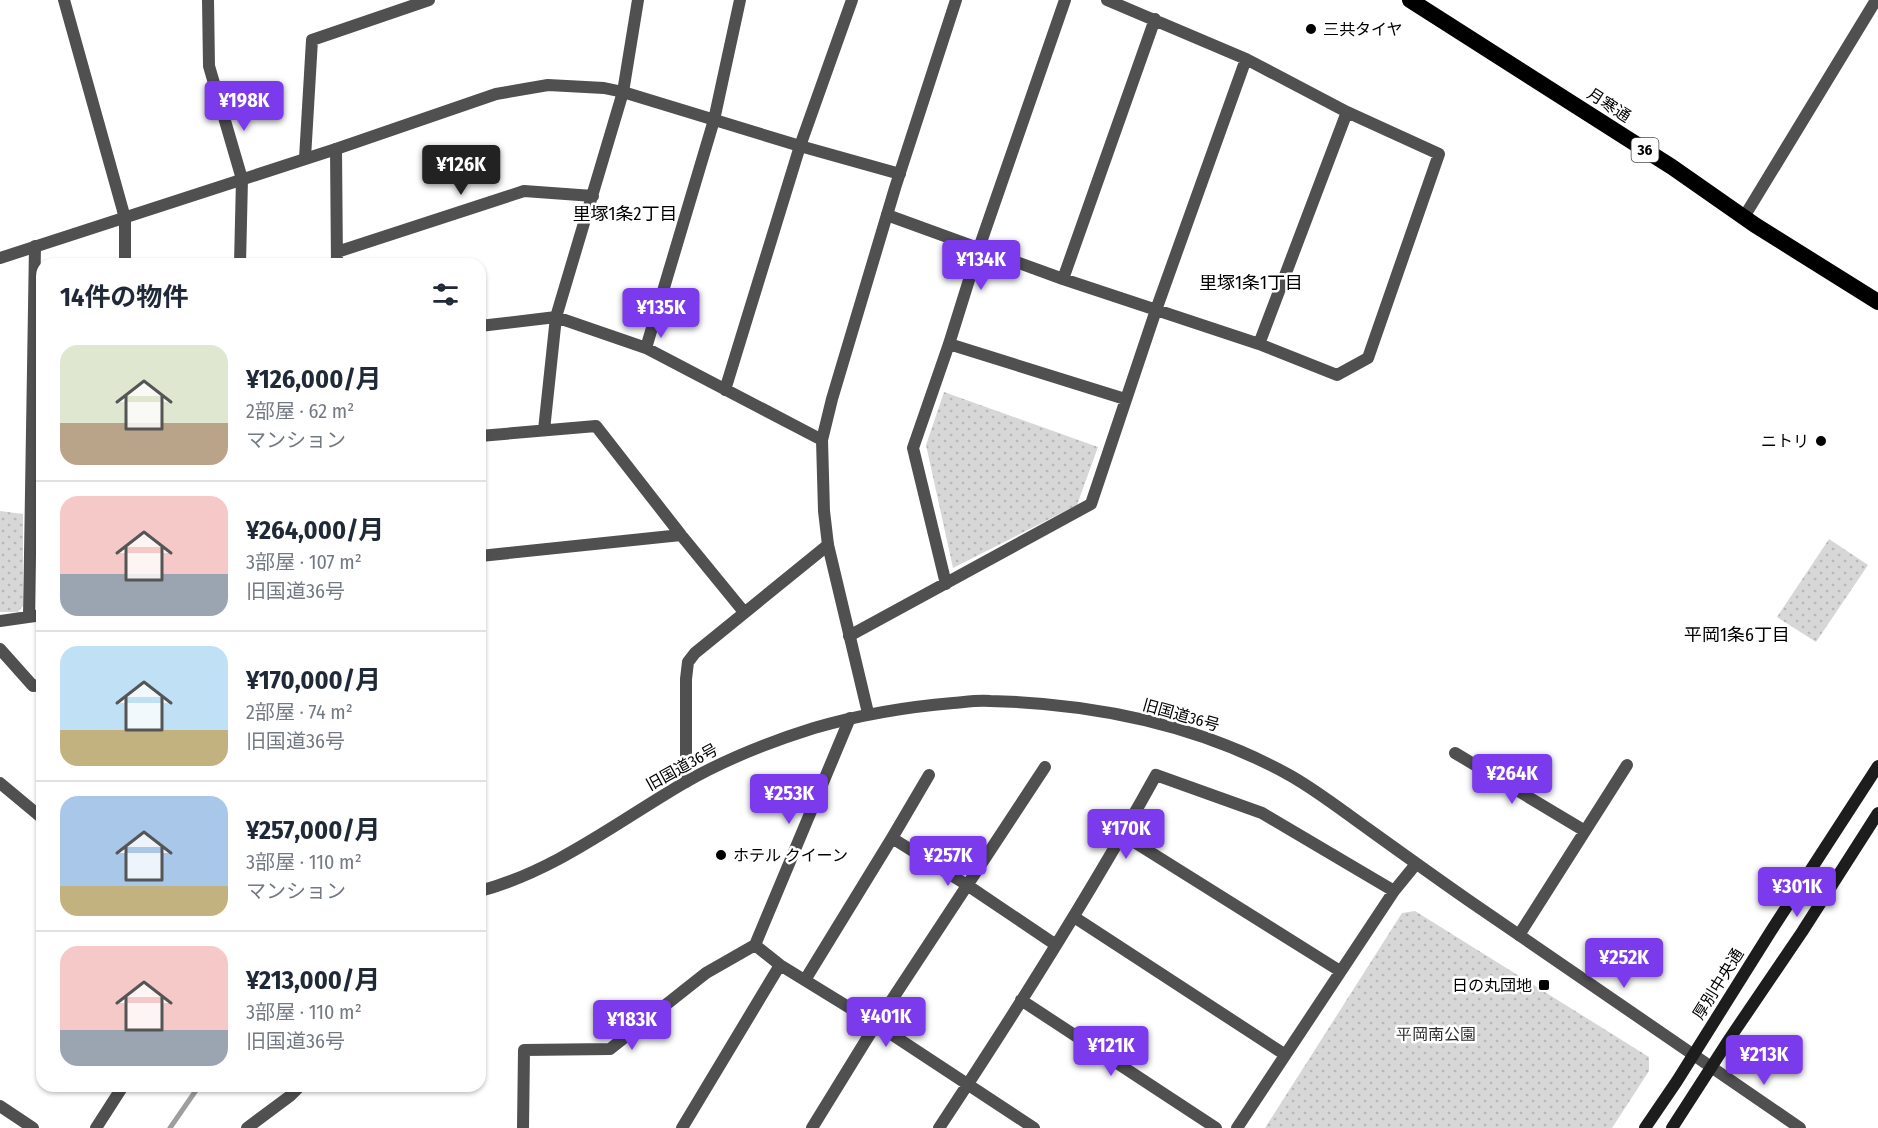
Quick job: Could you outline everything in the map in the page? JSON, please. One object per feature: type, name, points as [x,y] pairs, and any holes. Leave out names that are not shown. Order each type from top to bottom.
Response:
[{"type":"highway","name":"月寒通","points":[[1410,0],[1672,167],[1744,218],[1878,302]]},
{"type":"main road","name":"厚別中央通","points":[[1645,1128],[1878,766]]},
{"type":"main road","points":[[1672,1128],[1878,813]]},
{"type":"street","points":[[64,0],[125,218],[125,258]]},
{"type":"street","points":[[208,0],[209,66],[242,179],[240,258]]},
{"type":"street","points":[[305,158],[312,40],[429,0]]},
{"type":"street","points":[[544,429],[555,317],[623,92],[638,0]]},
{"type":"street","points":[[646,348],[714,120],[740,0]]},
{"type":"street","points":[[725,390],[801,147],[852,0]]},
{"type":"street","points":[[868,714],[828,545],[824,511],[822,440],[887,215],[956,0]]},
{"type":"street","points":[[946,584],[912,448],[1065,0]]},
{"type":"street","points":[[887,215],[1063,279],[1259,344],[1337,375],[1368,358],[1439,154],[1347,112],[1246,59],[1107,0]]},
{"type":"street","points":[[1744,218],[1876,0]]},
{"type":"street","points":[[1063,279],[1155,19]]},
{"type":"street","points":[[849,636],[1091,504],[1156,310],[1246,59]]},
{"type":"street","points":[[0,258],[336,149],[496,94],[548,85],[604,88],[623,92],[801,147],[900,174]]},
{"type":"street","points":[[1259,344],[1347,112]]},
{"type":"street","points":[[336,149],[337,258],[524,191],[593,196]]},
{"type":"street","points":[[29,616],[35,246]]},
{"type":"street","points":[[486,325],[555,317],[646,348],[822,440]]},
{"type":"street","points":[[948,345],[1125,399]]},
{"type":"street","points":[[486,435],[596,426],[744,612]]},
{"type":"street","points":[[486,555],[681,535]]},
{"type":"street","points":[[686,782],[688,662],[695,653],[744,612],[828,545]]},
{"type":"street","points":[[0,621],[36,615]]},
{"type":"street","points":[[0,649],[33,686],[36,686]]},
{"type":"street","name":"旧国道36号","points":[[486,889],[521,877],[563,858],[686,782],[736,757],[774,742],[850,718],[928,705],[987,700],[1072,706],[1147,721],[1216,741],[1273,766],[1322,796],[1416,864],[1800,1128]]},
{"type":"street","points":[[523,1128],[524,1050],[610,1049],[706,973],[755,945],[850,718]]},
{"type":"street","points":[[1455,753],[1585,831]]},
{"type":"street","points":[[1519,935],[1627,765]]},
{"type":"street","points":[[812,1128],[876,1024],[1045,767]]},
{"type":"street","points":[[805,980],[929,775]]},
{"type":"street","points":[[939,1128],[1074,917],[1156,776],[1262,813],[1394,891]]},
{"type":"street","points":[[0,783],[36,813]]},
{"type":"street","points":[[1123,835],[1340,971]]},
{"type":"street","points":[[892,838],[1056,945]]},
{"type":"street","points":[[1237,1128],[1394,891],[1416,864]]},
{"type":"street","points":[[1074,917],[1284,1054]]},
{"type":"street","points":[[755,945],[780,964],[1034,1128]]},
{"type":"street","points":[[682,1128],[780,964]]},
{"type":"street","points":[[1021,1000],[1216,1128]]},
{"type":"street","points":[[96,1128],[119,1092]]},
{"type":"street","points":[[247,1128],[294,1092]]},
{"type":"street","points":[[0,1106],[33,1128]]},
{"type":"green space","points":[[944,392],[1098,447],[1077,505],[953,568],[926,445]]},
{"type":"green space","points":[[0,511],[23,514],[23,606],[18,612],[0,612]]},
{"type":"green space","points":[[1829,539],[1868,565],[1816,642],[1777,617]]},
{"type":"green space","name":"平岡南公園","points":[[1415,911],[1649,1057],[1649,1071],[1612,1128],[1265,1128],[1402,913]]},
{"type":"waterway","points":[[170,1128],[195,1092]]},
{"type":"place","name":"三共タイヤ","points":[[1311,29]]},
{"type":"place","name":"ニトリ","points":[[1821,441]]},
{"type":"place","name":"ホテル クイーン","points":[[721,855]]},
{"type":"place","name":"日の丸団地","points":[[1544,985]]},
{"type":"district","name":"里塚1条2丁目","points":[[625,214]]},
{"type":"district","name":"里塚1条1丁目","points":[[1251,283]]},
{"type":"district","name":"平岡1条6丁目","points":[[1737,635]]}]
